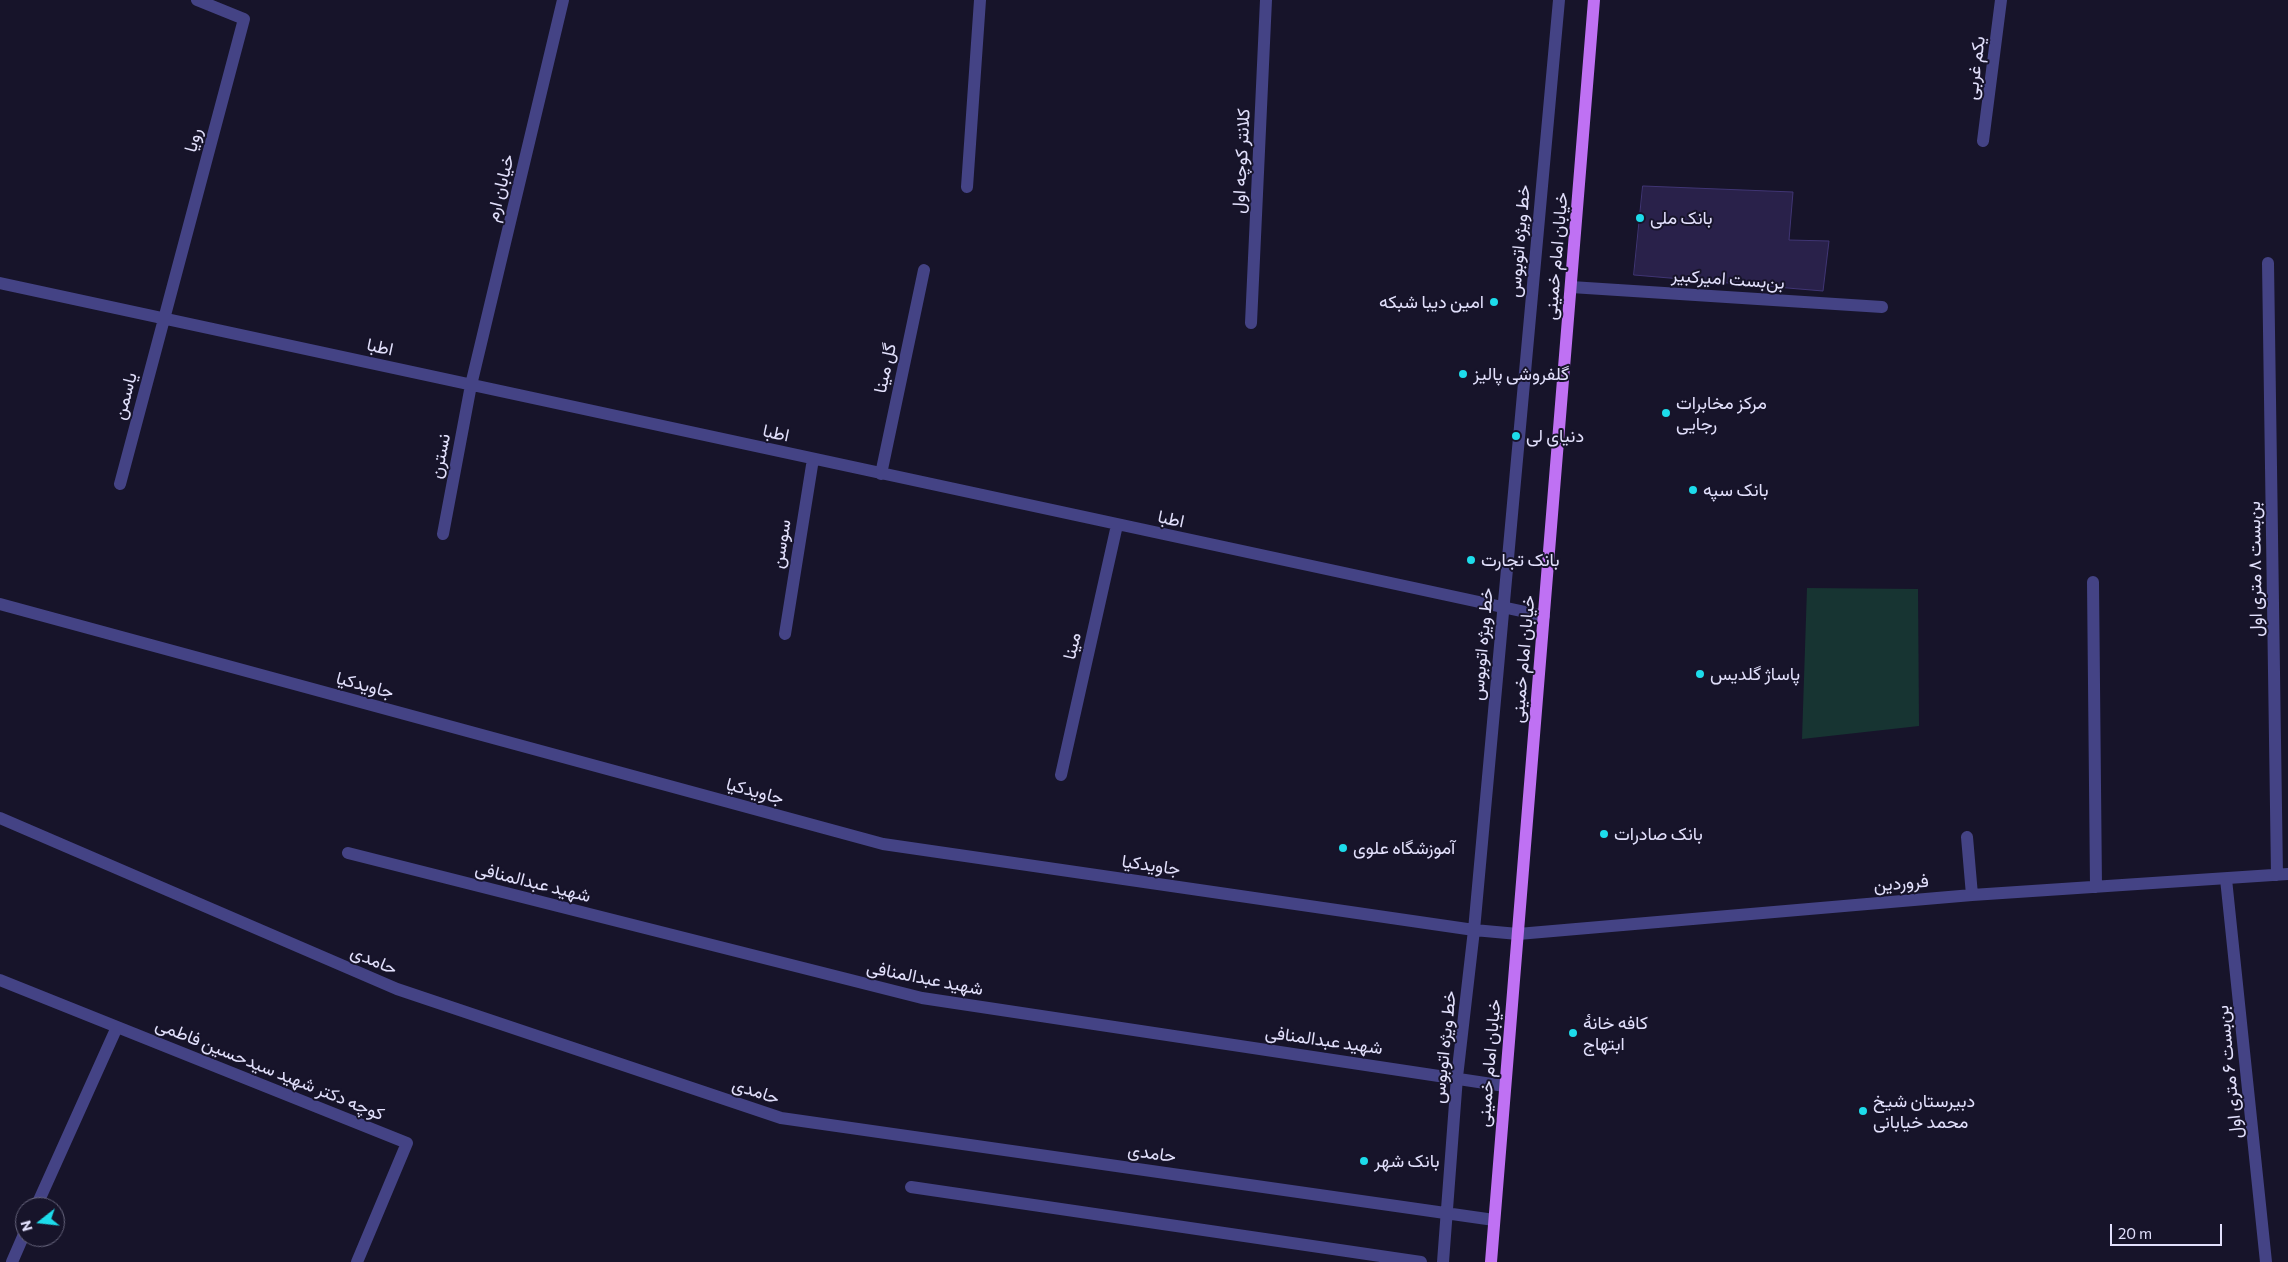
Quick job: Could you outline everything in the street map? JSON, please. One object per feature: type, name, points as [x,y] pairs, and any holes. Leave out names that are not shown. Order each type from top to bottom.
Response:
[{"type":"main road","name":"خیابان امام خمینی","points":[[1491,1262],[1594,0]]},
{"type":"street","name":"رویا","points":[[164,318],[244,19],[197,0]]},
{"type":"street","name":"خیابان ارم","points":[[471,385],[563,0]]},
{"type":"street","points":[[967,186],[980,0]]},
{"type":"street","name":"کلانتر کوچه اول","points":[[1251,323],[1266,0]]},
{"type":"street","name":"خط ویژه اتوبوس","points":[[1443,1262],[1457,1077],[1474,930],[1559,0]]},
{"type":"street","name":"یکم غربی","points":[[1983,141],[2001,0]]},
{"type":"street","name":"بن‌بست ۸ متری اول","points":[[2268,263],[2282,874]]},
{"type":"street","name":"گل مینا","points":[[881,474],[924,270]]},
{"type":"street","name":"اطبا","points":[[0,283],[1544,616]]},
{"type":"street","name":"بن‌بست امیرکبیر","points":[[1570,287],[1882,307]]},
{"type":"street","name":"یاسمن","points":[[120,484],[164,318]]},
{"type":"street","name":"نسترن","points":[[443,534],[471,385]]},
{"type":"street","name":"سوسن","points":[[785,634],[813,459]]},
{"type":"street","name":"مینا","points":[[1061,775],[1117,525]]},
{"type":"street","points":[[2093,582],[2096,887]]},
{"type":"street","name":"جاویدکیا","points":[[0,604],[883,844],[1474,930],[1518,934]]},
{"type":"street","name":"حامدی","points":[[0,818],[47,840],[398,989],[781,1118],[1494,1220]]},
{"type":"street","points":[[1967,837],[1972,894]]},
{"type":"street","name":"شهید عبدالمنافی","points":[[348,853],[922,998],[1457,1077],[1505,1086]]},
{"type":"street","name":"فروردین","points":[[1518,934],[1972,894],[2282,874]]},
{"type":"street","name":"بن‌بست ۶ متری اول","points":[[2226,878],[2266,1262]]},
{"type":"street","name":"کوچه دکتر شهید سیدحسین فاطمی","points":[[0,980],[407,1143],[356,1262]]},
{"type":"street","points":[[40,1197],[117,1027]]},
{"type":"street","points":[[911,1187],[1421,1262]]},
{"type":"street","points":[[12,1262],[18,1247]]},
{"type":"green space","points":[[1807,588],[1918,589],[1919,726],[1802,739]]},
{"type":"building","points":[[1643,186],[1793,192],[1789,240],[1829,241],[1823,291],[1634,275]]},
{"type":"place","name":"بانک ملی","points":[[1640,218]]},
{"type":"place","name":"امین دیبا شبکه","points":[[1494,302]]},
{"type":"place","name":"گلفروشی پالیز","points":[[1463,374]]},
{"type":"place","name":"مرکز مخابرات رجایی","points":[[1666,413]]},
{"type":"place","name":"دنیای لی","points":[[1516,436]]},
{"type":"place","name":"بانک سپه","points":[[1693,490]]},
{"type":"place","name":"بانک تجارت","points":[[1471,560]]},
{"type":"place","name":"پاساژ گلدیس","points":[[1700,674]]},
{"type":"place","name":"بانک صادرات","points":[[1604,834]]},
{"type":"place","name":"آموزشگاه علوی","points":[[1343,848]]},
{"type":"place","name":"کافه خانهٔ ابتهاج","points":[[1573,1033]]},
{"type":"place","name":"دبیرستان شیخ محمد خیابانی","points":[[1863,1111]]},
{"type":"place","name":"بانک شهر","points":[[1364,1161]]}]
